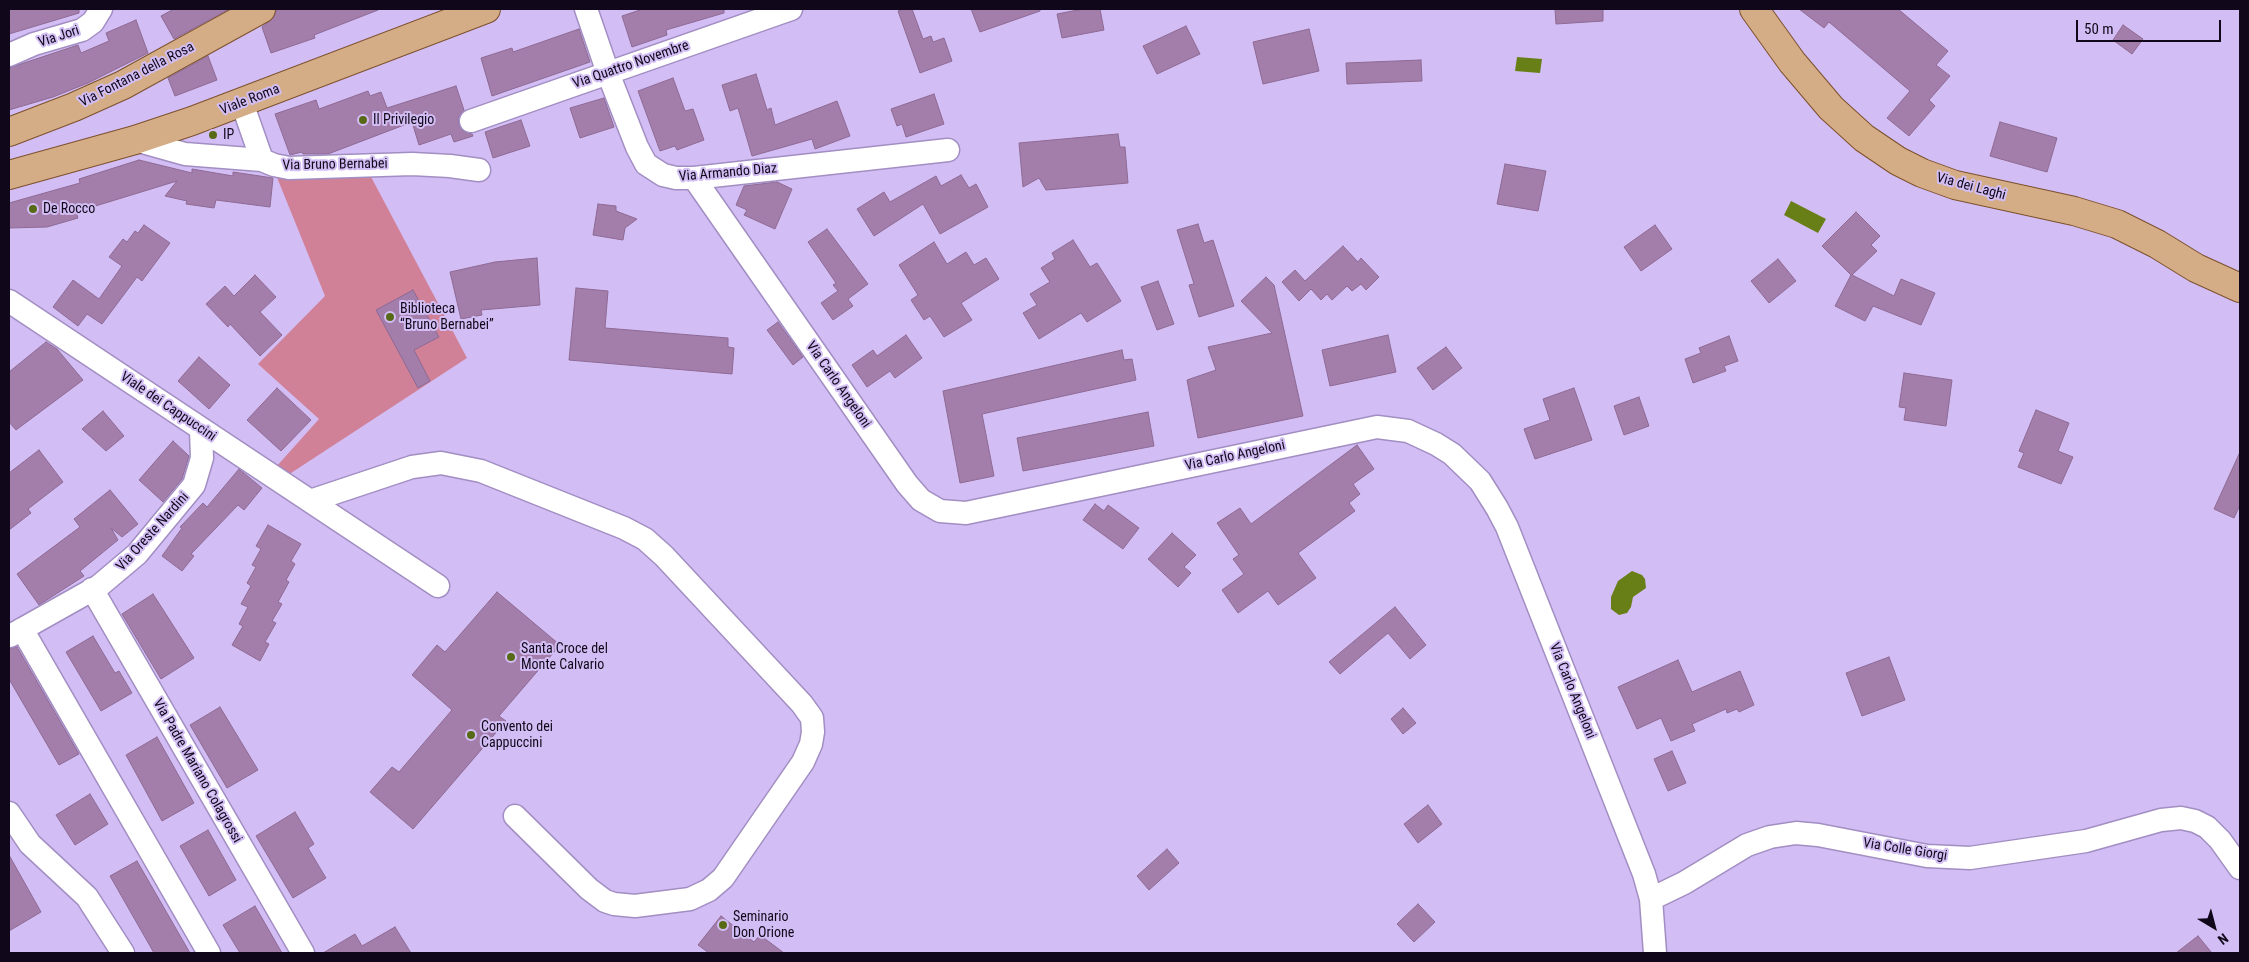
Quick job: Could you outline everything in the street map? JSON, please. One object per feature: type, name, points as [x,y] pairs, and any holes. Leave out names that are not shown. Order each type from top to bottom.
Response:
[{"type":"main road","name":"Via Fontana della Rosa","points":[[9,132],[74,107],[123,85],[261,9]]},
{"type":"main road","name":"Viale Roma","points":[[9,175],[135,140],[242,103],[486,9]]},
{"type":"main road","name":"Via dei Laghi","points":[[1754,9],[1792,62],[1831,108],[1864,138],[1898,161],[1922,173],[1955,185],[2074,210],[2110,221],[2146,238],[2196,268],[2240,288]]},
{"type":"street","name":"Via Jori","points":[[9,55],[34,44],[82,30],[93,22],[101,9]]},
{"type":"street","name":"Via Armando Diaz","points":[[586,9],[608,73],[637,147],[646,164],[668,177],[694,178],[948,150]]},
{"type":"street","name":"Via Quattro Novembre","points":[[471,121],[791,9]]},
{"type":"street","points":[[242,103],[262,160]]},
{"type":"street","name":"Via Bruno Bernabei","points":[[135,140],[184,154],[262,160],[289,168],[412,164],[479,170]]},
{"type":"street","name":"Via Carlo Angeloni","points":[[694,178],[907,484],[921,500],[940,511],[966,513],[1377,427],[1408,431],[1452,454],[1483,485],[1507,527],[1644,874],[1651,899],[1655,953]]},
{"type":"street","name":"Viale dei Cappuccini","points":[[9,301],[438,586]]},
{"type":"street","name":"Via Oreste Nardini","points":[[15,633],[92,589],[130,561],[191,491],[201,467],[203,452],[201,430]]},
{"type":"street","points":[[319,506],[412,467],[441,463],[481,471],[619,525],[645,539],[664,556],[802,704],[812,718],[813,732],[811,744],[797,770],[723,878],[709,890],[690,899],[635,906],[605,901],[589,888],[515,816]]},
{"type":"street","name":"Via Padre Mariano Colagrossi","points":[[92,589],[302,953]]},
{"type":"street","points":[[15,633],[209,953]]},
{"type":"street","points":[[9,813],[30,844],[87,897],[103,918],[123,953]]},
{"type":"street","name":"Via Colle Giorgi","points":[[1651,899],[1684,883],[1747,845],[1770,837],[1796,833],[1818,835],[1927,856],[1970,858],[2086,841],[2160,820],[2181,818],[2194,821],[2206,827],[2220,840],[2240,868]]},
{"type":"shaded area","points":[[1517,57],[1542,59],[1540,73],[1515,71]]},
{"type":"shaded area","points":[[369,173],[467,358],[288,475],[276,467],[319,419],[258,364],[325,296],[276,175]]},
{"type":"shaded area","points":[[1791,201],[1826,219],[1818,233],[1784,215]]},
{"type":"shaded area","points":[[1632,571],[1642,575],[1645,579],[1646,588],[1633,597],[1631,607],[1627,613],[1619,615],[1611,609],[1611,597],[1618,581]]},
{"type":"building","points":[[9,9],[79,9],[79,13],[9,34]]},
{"type":"building","points":[[174,9],[229,9],[174,39],[161,16]]},
{"type":"building","points":[[277,9],[378,10],[314,35],[315,38],[271,53],[262,27],[274,17]]},
{"type":"building","points":[[643,9],[724,9],[724,13],[666,30],[667,35],[632,47],[622,16]]},
{"type":"building","points":[[912,9],[923,39],[931,36],[933,42],[944,38],[952,61],[920,73],[898,11]]},
{"type":"building","points":[[971,9],[1040,9],[1040,11],[980,32]]},
{"type":"building","points":[[1083,9],[1100,9],[1104,30],[1062,38],[1057,14]]},
{"type":"building","points":[[1555,9],[1603,9],[1603,21],[1556,24]]},
{"type":"building","points":[[1799,9],[1898,9],[1948,51],[1936,65],[1950,76],[1929,100],[1935,106],[1909,136],[1887,118],[1910,91],[1829,22],[1824,28]]},
{"type":"building","points":[[136,20],[148,53],[88,83],[53,97],[9,110],[9,68],[78,45],[81,53],[109,41],[106,33]]},
{"type":"building","points":[[2123,25],[2143,39],[2132,54],[2113,40]]},
{"type":"building","points":[[1186,26],[1200,54],[1157,74],[1143,46]]},
{"type":"building","points":[[579,29],[590,62],[492,96],[481,58],[512,48],[513,52]]},
{"type":"building","points":[[1309,29],[1319,71],[1263,84],[1253,42]]},
{"type":"building","points":[[208,56],[217,80],[175,96],[168,78]]},
{"type":"building","points":[[1421,60],[1422,81],[1347,84],[1346,63]]},
{"type":"building","points":[[756,74],[767,110],[771,108],[775,125],[837,101],[850,136],[815,149],[812,139],[752,156],[738,108],[730,111],[722,85]]},
{"type":"building","points":[[673,78],[685,111],[693,109],[704,140],[677,150],[675,146],[660,151],[638,91]]},
{"type":"building","points":[[456,86],[464,110],[458,118],[459,125],[463,131],[473,136],[454,142],[451,134],[419,145],[412,122],[328,154],[303,154],[302,152],[290,155],[275,114],[316,100],[319,109],[368,91],[370,96],[381,92],[387,108]]},
{"type":"building","points":[[934,94],[944,124],[906,137],[902,124],[897,126],[891,109]]},
{"type":"building","points":[[604,98],[614,127],[580,138],[570,108]]},
{"type":"building","points":[[521,120],[530,146],[493,158],[485,132]]},
{"type":"building","points":[[2000,122],[2057,138],[2047,172],[1990,156]]},
{"type":"building","points":[[1118,134],[1120,147],[1125,147],[1128,183],[1046,190],[1039,178],[1023,187],[1019,143]]},
{"type":"building","points":[[139,160],[192,173],[192,169],[233,176],[233,172],[273,178],[270,207],[216,200],[214,208],[186,204],[187,201],[165,196],[177,181],[76,212],[78,218],[47,227],[9,228],[9,203],[80,183],[79,179]]},
{"type":"building","points":[[1505,164],[1546,171],[1538,211],[1497,204]]},
{"type":"building","points":[[961,175],[969,188],[976,184],[988,207],[940,234],[923,204],[874,236],[857,209],[884,192],[890,202],[936,176],[941,186]]},
{"type":"building","points":[[777,182],[792,189],[775,229],[744,215],[747,210],[736,205],[744,186]]},
{"type":"building","points":[[598,204],[616,206],[616,211],[637,219],[625,228],[623,240],[593,235]]},
{"type":"building","points":[[1856,212],[1880,236],[1871,245],[1877,251],[1852,275],[1894,296],[1901,279],[1935,293],[1921,325],[1873,306],[1865,321],[1835,306],[1851,275],[1822,246]]},
{"type":"building","points":[[1198,224],[1204,243],[1213,240],[1234,306],[1199,317],[1189,285],[1194,284],[1177,230]]},
{"type":"building","points":[[144,225],[170,243],[142,281],[137,277],[102,324],[87,314],[78,326],[53,307],[73,280],[99,299],[122,266],[109,257],[123,239],[127,242],[135,231],[138,233]]},
{"type":"building","points":[[1655,225],[1672,249],[1641,271],[1624,247]]},
{"type":"building","points":[[827,229],[868,284],[848,299],[853,306],[833,320],[821,303],[838,291],[833,285],[836,283],[808,242]]},
{"type":"building","points":[[1073,240],[1090,267],[1097,263],[1121,301],[1087,322],[1081,313],[1039,339],[1023,313],[1037,305],[1030,294],[1050,282],[1041,268],[1055,259],[1052,253]]},
{"type":"building","points":[[934,242],[947,264],[966,252],[974,265],[986,258],[999,279],[961,303],[972,320],[944,337],[930,316],[924,320],[911,300],[918,295],[899,265]]},
{"type":"building","points":[[1343,246],[1358,262],[1361,258],[1379,277],[1366,290],[1361,284],[1352,291],[1347,286],[1332,300],[1327,294],[1321,300],[1311,289],[1299,301],[1282,282],[1295,270],[1305,281]]},
{"type":"building","points":[[537,258],[540,305],[481,310],[482,315],[461,319],[450,272],[495,262]]},
{"type":"building","points":[[1778,259],[1796,281],[1769,303],[1751,281]]},
{"type":"building","points":[[255,275],[276,297],[260,312],[282,335],[260,356],[230,324],[228,327],[206,304],[225,286],[234,296]]},
{"type":"building","points":[[1266,277],[1274,285],[1303,416],[1198,438],[1187,380],[1216,370],[1208,347],[1272,333],[1241,301]]},
{"type":"building","points":[[1158,281],[1174,324],[1157,330],[1141,287]]},
{"type":"building","points":[[576,288],[608,291],[605,328],[728,338],[728,347],[734,348],[732,374],[569,360]]},
{"type":"building","points":[[413,290],[439,337],[414,350],[430,381],[418,388],[376,310]]},
{"type":"building","points":[[778,322],[803,357],[793,365],[767,330]]},
{"type":"building","points":[[906,335],[922,358],[895,378],[890,371],[867,387],[852,365],[873,350],[877,356]]},
{"type":"building","points":[[1388,335],[1396,372],[1330,386],[1322,350]]},
{"type":"building","points":[[1729,336],[1738,361],[1724,366],[1726,371],[1693,383],[1685,359],[1701,353],[1699,348]]},
{"type":"building","points":[[46,342],[57,349],[83,380],[16,430],[9,422],[9,372]]},
{"type":"building","points":[[1446,347],[1462,368],[1433,390],[1417,368]]},
{"type":"building","points":[[1122,350],[1124,360],[1132,359],[1136,380],[982,414],[994,476],[960,483],[943,391]]},
{"type":"building","points":[[199,357],[230,385],[209,409],[178,381]]},
{"type":"building","points":[[1904,373],[1952,380],[1946,426],[1904,420],[1906,408],[1899,407]]},
{"type":"building","points":[[277,388],[311,420],[281,451],[247,420]]},
{"type":"building","points":[[1574,388],[1592,440],[1535,459],[1524,429],[1550,420],[1543,399]]},
{"type":"building","points":[[1639,397],[1649,426],[1624,435],[1614,406]]},
{"type":"building","points":[[2036,410],[2069,423],[2058,451],[2073,457],[2061,484],[2018,467],[2024,453],[2019,451]]},
{"type":"building","points":[[103,411],[124,436],[106,451],[82,429]]},
{"type":"building","points":[[1148,412],[1154,446],[1023,471],[1017,438]]},
{"type":"building","points":[[173,441],[189,456],[182,479],[163,502],[139,480]]},
{"type":"building","points":[[1357,445],[1374,469],[1353,484],[1360,494],[1349,503],[1355,511],[1298,553],[1316,578],[1278,605],[1268,591],[1238,613],[1222,590],[1244,574],[1233,559],[1239,555],[1217,523],[1240,508],[1251,524]]},
{"type":"building","points":[[39,450],[63,482],[28,509],[31,513],[9,530],[9,473]]},
{"type":"building","points":[[2240,452],[2240,505],[2234,518],[2214,509]]},
{"type":"building","points":[[239,469],[262,488],[244,510],[238,505],[191,554],[194,556],[182,571],[162,556],[182,528],[180,527],[203,503],[207,507]]},
{"type":"building","points":[[110,490],[138,524],[122,537],[111,528],[118,540],[80,571],[84,576],[39,605],[17,574],[80,527],[74,519]]},
{"type":"building","points":[[1095,504],[1104,511],[1108,505],[1139,528],[1123,549],[1083,520]]},
{"type":"building","points":[[268,525],[301,544],[291,561],[295,564],[286,580],[289,582],[278,602],[282,604],[272,621],[276,623],[265,642],[269,644],[260,661],[232,645],[243,626],[239,624],[248,607],[241,604],[251,586],[247,583],[256,567],[252,565],[261,549],[256,546]]},
{"type":"building","points":[[1172,533],[1196,555],[1184,567],[1191,573],[1178,587],[1148,559]]},
{"type":"building","points":[[497,592],[560,645],[499,716],[506,721],[413,829],[370,792],[392,767],[399,772],[452,710],[412,675],[437,645],[445,652]]},
{"type":"building","points":[[153,594],[194,658],[161,679],[122,614]]},
{"type":"building","points":[[1395,607],[1426,645],[1410,659],[1388,633],[1340,674],[1329,662]]},
{"type":"building","points":[[93,636],[115,673],[119,671],[132,693],[101,711],[66,652]]},
{"type":"building","points":[[17,647],[79,754],[59,765],[9,679],[9,649]]},
{"type":"building","points":[[1889,657],[1905,700],[1862,716],[1846,673]]},
{"type":"building","points":[[1678,660],[1692,692],[1740,671],[1754,705],[1739,712],[1737,709],[1727,713],[1726,709],[1692,724],[1695,731],[1671,741],[1661,718],[1637,729],[1618,687]]},
{"type":"building","points":[[220,707],[258,770],[227,788],[190,725]]},
{"type":"building","points":[[1403,708],[1416,723],[1403,734],[1391,719]]},
{"type":"building","points":[[157,737],[194,803],[162,821],[126,755]]},
{"type":"building","points":[[1672,751],[1686,783],[1668,791],[1654,759]]},
{"type":"building","points":[[90,794],[108,824],[75,845],[56,815]]},
{"type":"building","points":[[1428,805],[1442,824],[1418,843],[1404,824]]},
{"type":"building","points":[[295,812],[314,844],[308,848],[326,878],[293,898],[256,836]]},
{"type":"building","points":[[208,830],[236,880],[209,896],[180,846]]},
{"type":"building","points":[[1167,849],[1179,863],[1149,890],[1137,876]]},
{"type":"building","points":[[9,855],[41,912],[9,931]]},
{"type":"building","points":[[137,861],[190,953],[154,953],[110,876]]},
{"type":"building","points":[[1418,904],[1435,922],[1414,942],[1397,924]]},
{"type":"building","points":[[255,906],[282,953],[240,953],[223,925]]},
{"type":"building","name":"Seminario Don Orione","points":[[721,916],[754,942],[760,935],[784,953],[709,953],[698,945]]},
{"type":"building","points":[[395,927],[411,953],[323,953],[355,934],[362,946]]},
{"type":"building","points":[[2198,936],[2212,953],[2176,953]]},
{"type":"place","name":"Il Privilegio","points":[[363,120]]},
{"type":"place","name":"IP","points":[[213,135]]},
{"type":"place","name":"De Rocco","points":[[33,209]]},
{"type":"place","name":"Biblioteca “Bruno Bernabei”","points":[[390,317]]},
{"type":"place","name":"Santa Croce del Monte Calvario","points":[[511,657]]},
{"type":"place","name":"Convento dei Cappuccini","points":[[471,735]]},
{"type":"place","name":"Seminario Don Orione","points":[[723,925]]}]
